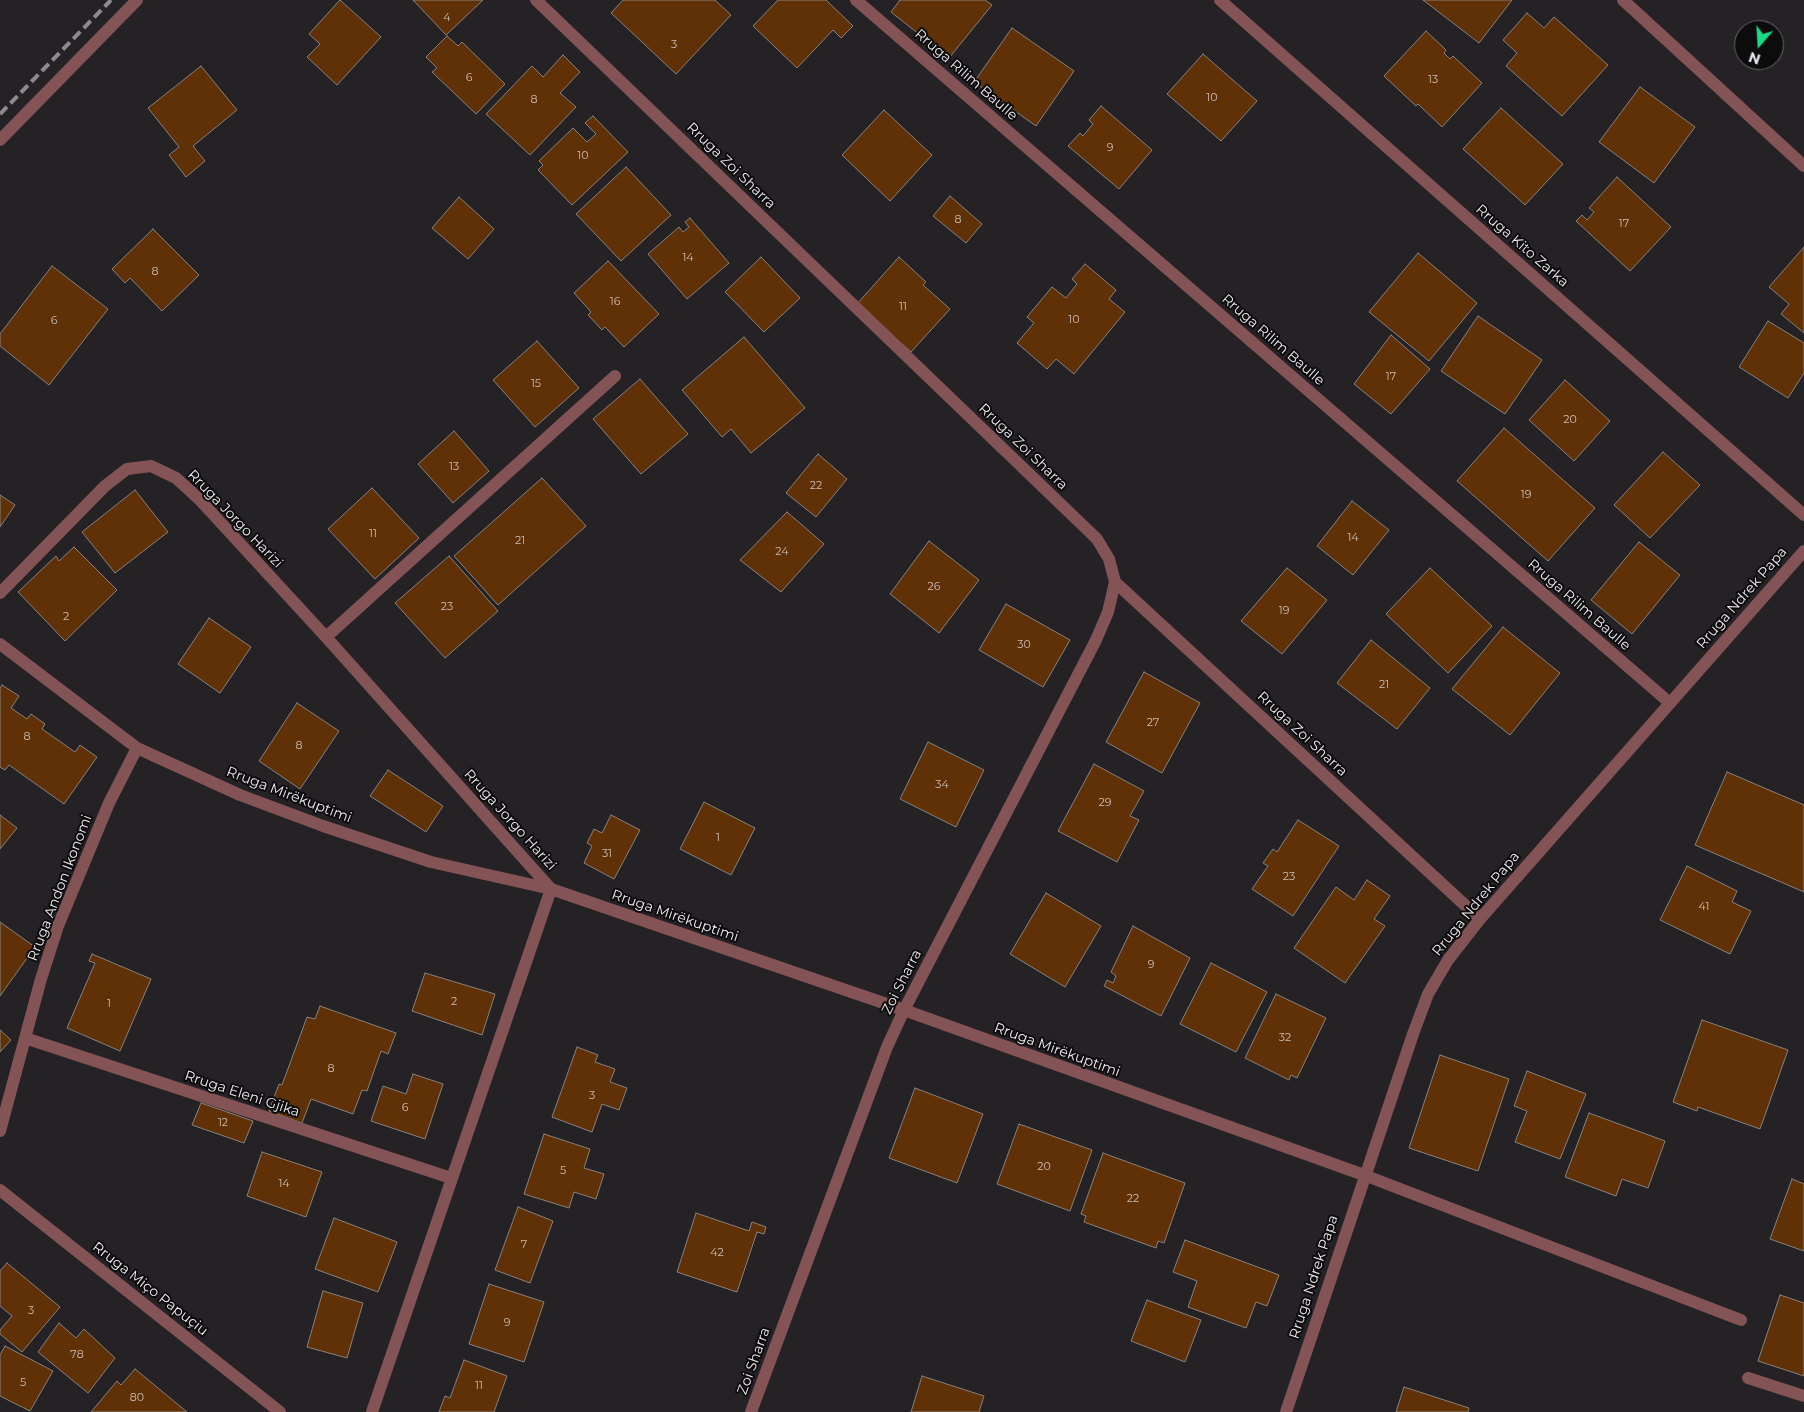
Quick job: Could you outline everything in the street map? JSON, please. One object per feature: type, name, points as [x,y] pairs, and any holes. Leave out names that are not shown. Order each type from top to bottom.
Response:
[{"type":"street","points":[[0,140],[137,0]]},
{"type":"street","name":"Rruga Zoi Sharra","points":[[536,0],[1097,539],[1109,559],[1115,582],[1480,919]]},
{"type":"street","name":"Rruga Rilim Baulle","points":[[856,0],[1670,703]]},
{"type":"street","name":"Rruga Kito Zarka","points":[[1220,0],[1804,515]]},
{"type":"street","points":[[1623,0],[1804,166]]},
{"type":"street","points":[[326,637],[615,376]]},
{"type":"street","name":"Rruga Jorgo Harizi","points":[[0,592],[105,486],[127,469],[150,466],[176,478],[199,499],[326,637],[551,889]]},
{"type":"street","name":"Rruga Ndrek Papa","points":[[1286,1412],[1364,1175],[1428,994],[1448,960],[1480,919],[1804,551]]},
{"type":"street","name":"Zoi Sharra","points":[[751,1412],[887,1046],[1096,640],[1108,612],[1115,582]]},
{"type":"street","name":"Rruga Mirëkuptimi","points":[[0,644],[137,748],[240,795],[323,826],[431,862],[551,889],[904,1010],[1364,1175],[1741,1320]]},
{"type":"street","name":"Rruga Andon Ikonomi","points":[[0,1131],[58,926],[109,803],[137,748]]},
{"type":"street","points":[[372,1412],[551,889]]},
{"type":"street","name":"Rruga Eleni Gjika","points":[[25,1038],[451,1178]]},
{"type":"street","name":"Rruga Miço Papuçiu","points":[[0,1190],[280,1412]]},
{"type":"street","points":[[1748,1378],[1804,1396]]},
{"type":"building","points":[[340,0],[381,37],[337,85],[307,57],[320,44],[309,34]]},
{"type":"building","points":[[413,0],[483,0],[446,35]]},
{"type":"building","points":[[623,0],[715,0],[731,15],[676,74],[611,13]]},
{"type":"building","points":[[778,0],[826,0],[853,26],[841,38],[833,30],[797,68],[753,26]]},
{"type":"building","points":[[900,0],[985,0],[992,5],[949,58],[891,12]]},
{"type":"building","points":[[1423,0],[1512,0],[1479,43]]},
{"type":"building","points":[[1527,13],[1544,28],[1554,17],[1608,65],[1562,116],[1506,66],[1517,53],[1503,40]]},
{"type":"building","points":[[1012,28],[1074,71],[1036,126],[974,82]]},
{"type":"building","points":[[1426,31],[1446,50],[1444,53],[1450,59],[1453,56],[1482,83],[1442,127],[1384,76]]},
{"type":"building","points":[[447,36],[458,46],[462,42],[505,84],[476,114],[432,72],[437,68],[426,57]]},
{"type":"building","points":[[1203,54],[1257,101],[1221,141],[1167,94]]},
{"type":"building","points":[[563,55],[580,72],[560,93],[576,107],[530,155],[486,114],[532,66],[543,77]]},
{"type":"building","points":[[201,66],[237,110],[193,146],[205,161],[186,177],[169,155],[179,147],[148,108]]},
{"type":"building","points":[[1640,87],[1695,127],[1654,183],[1599,142]]},
{"type":"building","points":[[1101,106],[1152,150],[1119,189],[1068,146],[1080,133],[1083,136],[1093,124],[1089,120]]},
{"type":"building","points":[[1501,108],[1563,164],[1525,205],[1463,149]]},
{"type":"building","points":[[884,110],[932,155],[890,201],[842,155]]},
{"type":"building","points":[[593,116],[628,152],[572,205],[538,170],[543,165],[539,161],[573,128],[587,142],[596,134],[585,123]]},
{"type":"building","points":[[626,167],[671,215],[621,261],[576,214]]},
{"type":"building","points":[[1617,177],[1671,227],[1630,271],[1576,221],[1582,215],[1587,220],[1594,212],[1589,208]]},
{"type":"building","points":[[950,196],[982,224],[966,243],[933,216]]},
{"type":"building","points":[[459,197],[494,229],[468,259],[432,228]]},
{"type":"building","points":[[690,218],[729,263],[687,299],[648,254],[679,227],[683,232],[689,227],[685,222]]},
{"type":"building","points":[[153,229],[199,275],[162,311],[130,278],[125,283],[112,269]]},
{"type":"building","points":[[1804,247],[1804,333],[1781,314],[1789,304],[1769,287]]},
{"type":"building","points":[[1418,253],[1477,303],[1429,361],[1369,312]]},
{"type":"building","points":[[761,257],[800,298],[764,332],[725,292]]},
{"type":"building","points":[[899,257],[926,282],[923,285],[950,309],[911,352],[857,304]]},
{"type":"building","points":[[608,261],[659,314],[624,347],[605,327],[602,330],[588,315],[591,312],[574,293]]},
{"type":"building","points":[[1085,264],[1116,290],[1109,299],[1125,312],[1074,374],[1056,359],[1047,369],[1017,343],[1034,323],[1027,317],[1052,287],[1066,298],[1077,284],[1072,279]]},
{"type":"building","points":[[52,266],[108,309],[49,385],[0,346],[0,334]]},
{"type":"building","points":[[1478,316],[1542,360],[1505,414],[1441,371]]},
{"type":"building","points":[[1768,321],[1804,343],[1804,373],[1788,398],[1739,367]]},
{"type":"building","points":[[1391,335],[1430,369],[1391,414],[1354,384]]},
{"type":"building","points":[[744,337],[805,408],[751,453],[731,429],[722,437],[682,390]]},
{"type":"building","points":[[537,341],[579,388],[535,427],[493,380]]},
{"type":"building","points":[[640,379],[688,434],[641,474],[593,419]]},
{"type":"building","points":[[1565,380],[1610,421],[1574,461],[1529,420]]},
{"type":"building","points":[[1504,428],[1595,508],[1548,561],[1457,481]]},
{"type":"building","points":[[454,431],[489,471],[453,503],[418,464]]},
{"type":"building","points":[[1663,452],[1700,485],[1650,538],[1614,505]]},
{"type":"building","points":[[818,454],[847,479],[816,517],[786,493]]},
{"type":"building","points":[[542,478],[586,526],[498,605],[454,556]]},
{"type":"building","points":[[372,488],[419,538],[375,579],[328,529]]},
{"type":"building","points":[[135,490],[168,532],[115,573],[82,532]]},
{"type":"building","points":[[0,495],[15,505],[0,527]]},
{"type":"building","points":[[1352,501],[1389,530],[1353,575],[1317,546]]},
{"type":"building","points":[[787,512],[824,544],[781,592],[740,560]]},
{"type":"building","points":[[929,541],[979,580],[939,633],[890,594]]},
{"type":"building","points":[[1639,542],[1680,575],[1632,634],[1591,600]]},
{"type":"building","points":[[74,547],[117,590],[65,641],[18,592],[56,556],[59,561]]},
{"type":"building","points":[[449,556],[498,611],[445,658],[395,603]]},
{"type":"building","points":[[1287,568],[1327,600],[1282,654],[1241,621]]},
{"type":"building","points":[[1430,568],[1492,626],[1448,673],[1386,614]]},
{"type":"building","points":[[1006,604],[1070,640],[1043,687],[979,650]]},
{"type":"building","points":[[209,618],[251,647],[220,693],[178,664]]},
{"type":"building","points":[[1503,627],[1560,673],[1510,735],[1452,689]]},
{"type":"building","points":[[1371,640],[1430,688],[1397,729],[1337,683]]},
{"type":"building","points":[[1144,672],[1200,703],[1162,773],[1106,742]]},
{"type":"building","points":[[2,685],[19,696],[11,708],[27,719],[31,714],[45,724],[42,729],[75,752],[80,745],[97,757],[64,804],[9,765],[5,770],[0,767],[0,688]]},
{"type":"building","points":[[297,703],[339,731],[300,789],[259,761]]},
{"type":"building","points":[[928,742],[984,770],[956,827],[900,799]]},
{"type":"building","points":[[1094,764],[1144,791],[1130,816],[1139,820],[1117,862],[1058,831]]},
{"type":"building","points":[[388,770],[443,806],[426,832],[370,796]]},
{"type":"building","points":[[1727,772],[1804,805],[1804,892],[1695,845]]},
{"type":"building","points":[[704,802],[755,828],[731,875],[680,849]]},
{"type":"building","points":[[0,815],[17,828],[0,849]]},
{"type":"building","points":[[611,815],[640,830],[614,879],[584,863],[592,846],[587,843],[594,829],[602,833]]},
{"type":"building","points":[[1298,820],[1339,846],[1293,916],[1252,889],[1268,866],[1263,863],[1273,849],[1277,852]]},
{"type":"building","points":[[1687,866],[1737,891],[1732,902],[1751,911],[1730,954],[1660,920]]},
{"type":"building","points":[[1367,880],[1390,896],[1374,919],[1385,926],[1345,983],[1294,948],[1336,887],[1354,900]]},
{"type":"building","points":[[1046,893],[1101,926],[1065,987],[1010,954]]},
{"type":"building","points":[[0,922],[35,947],[0,996]]},
{"type":"building","points":[[1133,926],[1190,958],[1161,1016],[1104,986],[1107,980],[1113,983],[1116,976],[1111,972]]},
{"type":"building","points":[[92,954],[151,979],[120,1051],[67,1028],[95,963],[89,961]]},
{"type":"building","points":[[1211,963],[1267,992],[1236,1052],[1180,1024]]},
{"type":"building","points":[[425,973],[495,994],[482,1035],[412,1011]]},
{"type":"building","points":[[1276,994],[1326,1018],[1297,1078],[1291,1075],[1289,1080],[1245,1058]]},
{"type":"building","points":[[320,1006],[396,1033],[388,1054],[381,1051],[367,1091],[362,1090],[353,1114],[311,1099],[302,1123],[269,1111],[279,1084],[282,1085],[307,1017],[315,1019]]},
{"type":"building","points":[[1702,1020],[1788,1050],[1760,1129],[1698,1107],[1697,1111],[1673,1102]]},
{"type":"building","points":[[0,1030],[11,1040],[0,1052]]},
{"type":"building","points":[[577,1047],[598,1055],[595,1062],[615,1069],[610,1082],[627,1088],[619,1110],[602,1104],[592,1132],[552,1117]]},
{"type":"building","points":[[1440,1055],[1509,1079],[1478,1171],[1409,1148]]},
{"type":"building","points":[[1527,1071],[1586,1094],[1560,1159],[1515,1142],[1527,1111],[1514,1106]]},
{"type":"building","points":[[413,1074],[443,1084],[425,1139],[371,1121],[383,1086],[406,1094]]},
{"type":"building","points":[[915,1088],[983,1114],[957,1183],[889,1158]]},
{"type":"building","points":[[201,1103],[253,1121],[244,1143],[192,1125]]},
{"type":"building","points":[[1589,1113],[1665,1141],[1648,1188],[1622,1179],[1616,1196],[1565,1177]]},
{"type":"building","points":[[1019,1124],[1092,1150],[1070,1211],[997,1184]]},
{"type":"building","points":[[544,1134],[590,1149],[584,1168],[604,1174],[596,1199],[574,1192],[569,1208],[524,1194]]},
{"type":"building","points":[[262,1152],[322,1172],[306,1217],[247,1196]]},
{"type":"building","points":[[1103,1153],[1185,1183],[1164,1243],[1158,1241],[1156,1248],[1084,1222],[1086,1216],[1081,1214]]},
{"type":"building","points":[[1792,1179],[1804,1184],[1804,1251],[1770,1239]]},
{"type":"building","points":[[518,1207],[553,1221],[530,1283],[495,1270]]},
{"type":"building","points":[[696,1213],[749,1231],[752,1222],[766,1227],[764,1234],[757,1232],[737,1292],[677,1272]]},
{"type":"building","points":[[334,1218],[397,1242],[378,1292],[315,1269]]},
{"type":"building","points":[[1185,1240],[1279,1275],[1267,1306],[1256,1302],[1246,1328],[1188,1307],[1197,1281],[1173,1272]]},
{"type":"building","points":[[7,1263],[60,1307],[22,1352],[0,1334],[0,1330],[12,1316],[0,1306],[0,1271]]},
{"type":"building","points":[[489,1284],[544,1302],[524,1362],[469,1344]]},
{"type":"building","points":[[323,1291],[363,1303],[347,1358],[307,1347]]},
{"type":"building","points":[[1780,1295],[1804,1303],[1804,1376],[1758,1361]]},
{"type":"building","points":[[1147,1300],[1201,1320],[1185,1362],[1131,1341]]},
{"type":"building","points":[[59,1323],[76,1338],[84,1329],[115,1358],[88,1393],[38,1352]]},
{"type":"building","points":[[5,1346],[53,1371],[30,1411],[0,1396],[0,1355]]},
{"type":"building","points":[[464,1360],[507,1376],[494,1412],[439,1412],[445,1396],[450,1398]]},
{"type":"building","points":[[135,1369],[187,1412],[91,1412],[117,1381],[121,1385]]},
{"type":"building","points":[[922,1376],[984,1396],[979,1412],[911,1412]]},
{"type":"building","points":[[1404,1387],[1469,1408],[1468,1412],[1396,1412]]},
{"type":"railway","points":[[0,114],[111,0]]}]
